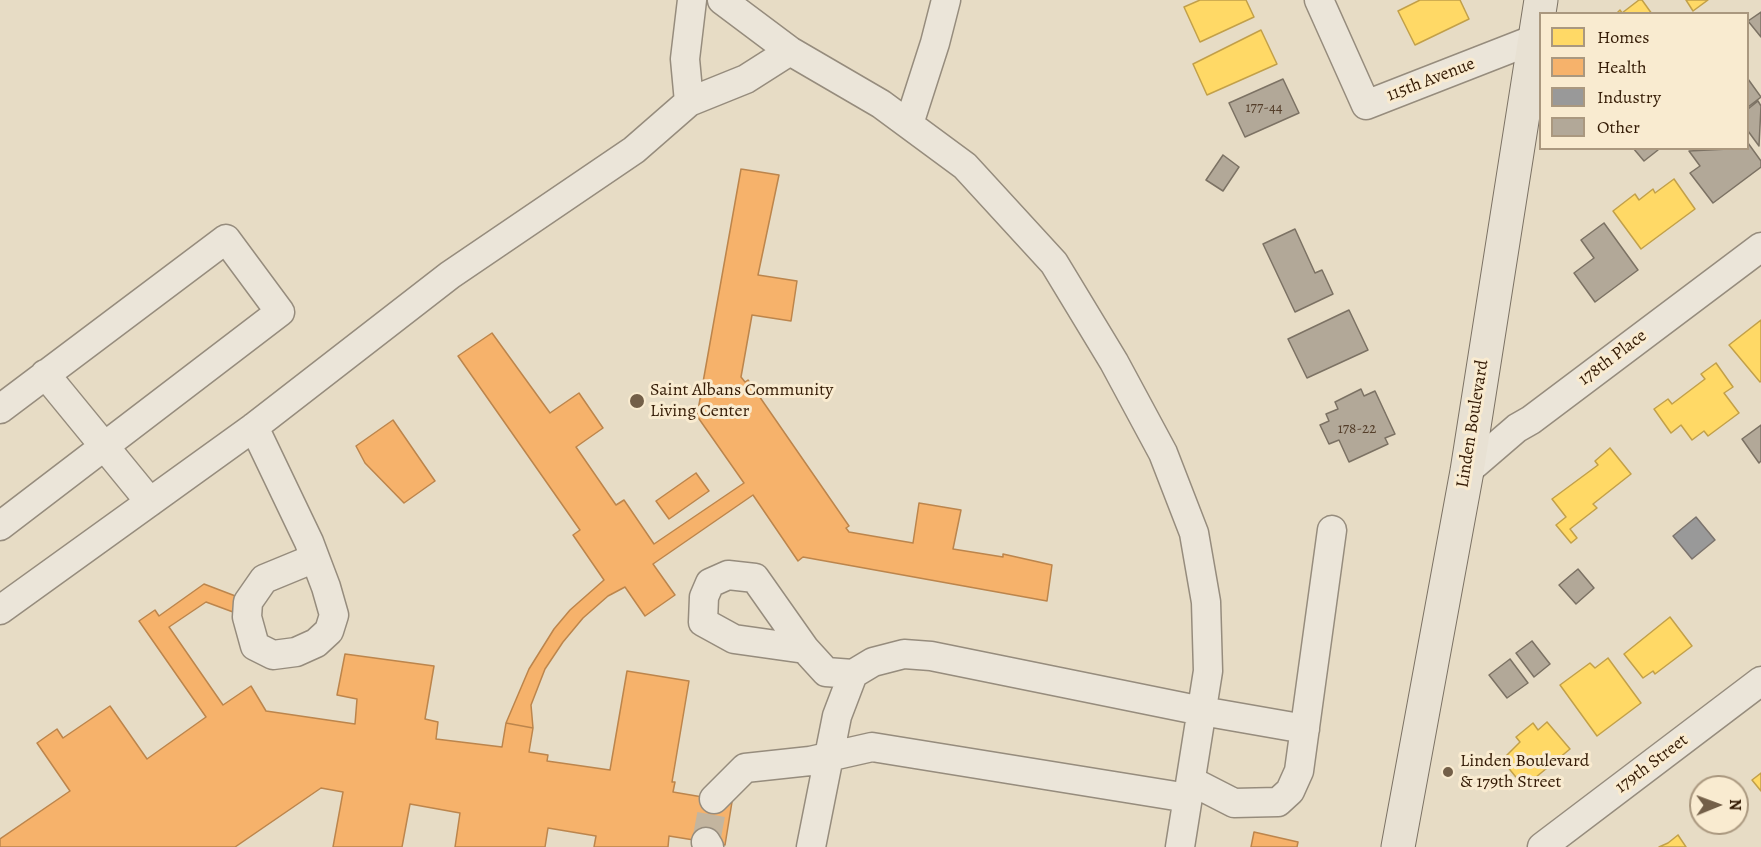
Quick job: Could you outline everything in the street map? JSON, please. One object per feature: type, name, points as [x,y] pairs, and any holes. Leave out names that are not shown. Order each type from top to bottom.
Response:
[{"type":"main road","name":"Linden Boulevard","points":[[1398,847],[1467,471],[1539,13]]},
{"type":"street","points":[[688,102],[685,59],[692,0]]},
{"type":"street","points":[[722,0],[790,51],[881,104],[965,165],[1054,262],[1114,362],[1163,453],[1194,533],[1206,602],[1208,671],[1180,847]]},
{"type":"street","points":[[909,124],[946,0]]},
{"type":"street","name":"115th Avenue","points":[[1319,0],[1366,105],[1535,39]]},
{"type":"street","points":[[0,610],[254,427],[450,274],[634,150],[688,102],[746,79],[790,51]]},
{"type":"street","points":[[0,409],[226,239],[280,312],[103,445],[0,526]]},
{"type":"street","name":"178th Place","points":[[1467,471],[1517,428],[1531,420],[1761,247]]},
{"type":"street","points":[[45,374],[150,502]]},
{"type":"street","points":[[254,427],[315,558]]},
{"type":"street","points":[[714,799],[745,768],[829,756],[872,747],[1189,789],[1234,803],[1278,802],[1290,791],[1299,771],[1332,530]]},
{"type":"street","points":[[805,649],[826,672],[853,674],[873,662],[904,654],[931,656],[1202,711],[1305,729]]},
{"type":"street","points":[[811,847],[837,716],[853,674]]},
{"type":"street","name":"179th Street","points":[[1542,847],[1761,681]]},
{"type":"building: Homes","points":[[1200,0],[1246,0],[1254,17],[1200,42],[1184,7]]},
{"type":"building: Homes","points":[[1420,0],[1460,0],[1469,19],[1415,45],[1398,11]]},
{"type":"building: Homes","points":[[1642,0],[1651,12],[1623,12]]},
{"type":"building: Homes","points":[[1686,0],[1708,0],[1693,11]]},
{"type":"building: Homes","points":[[1261,30],[1277,64],[1207,95],[1193,64]]},
{"type":"building: Homes","points":[[1674,179],[1695,209],[1641,249],[1613,211],[1635,194],[1639,200],[1653,189],[1655,193]]},
{"type":"building: Homes","points":[[1761,320],[1761,381],[1760,382],[1729,345]]},
{"type":"building: Homes","points":[[1716,363],[1733,387],[1724,393],[1739,413],[1708,436],[1704,431],[1692,440],[1681,425],[1671,433],[1654,409],[1668,399],[1672,404],[1705,379],[1701,374]]},
{"type":"building: Homes","points":[[1610,448],[1631,474],[1593,504],[1597,508],[1570,529],[1577,538],[1571,543],[1556,525],[1566,517],[1552,499],[1598,465],[1595,461]]},
{"type":"building: Homes","points":[[1670,617],[1692,646],[1655,674],[1653,671],[1643,678],[1624,654]]},
{"type":"building: Homes","points":[[1608,658],[1641,703],[1597,736],[1560,685],[1590,663],[1595,668]]},
{"type":"building: Homes","points":[[1547,722],[1570,749],[1524,787],[1502,760],[1520,742],[1516,737],[1533,723],[1538,730]]},
{"type":"building: Homes","points":[[1761,773],[1761,791],[1752,780]]},
{"type":"building: Homes","points":[[1678,835],[1686,847],[1659,847],[1668,843]]},
{"type":"building: Health","points":[[741,169],[779,175],[758,275],[797,281],[791,321],[752,315],[741,377],[745,382],[748,380],[849,526],[846,528],[849,532],[913,543],[919,503],[961,510],[953,549],[1003,557],[1003,554],[1052,565],[1047,601],[803,557],[798,561],[753,495],[653,564],[675,595],[645,616],[625,587],[608,596],[583,618],[545,669],[531,705],[533,728],[506,723],[529,669],[554,629],[570,610],[604,580],[573,535],[580,530],[458,356],[492,333],[550,413],[579,393],[603,428],[576,447],[616,505],[624,500],[654,544],[744,483],[697,416]]},
{"type":"building: Health","points":[[393,420],[435,481],[404,503],[365,463],[356,446]]},
{"type":"building: Health","points":[[696,473],[709,491],[669,519],[656,501]]},
{"type":"building: Health","points":[[204,584],[238,597],[233,612],[206,602],[169,627],[223,705],[251,686],[266,711],[355,724],[357,699],[337,695],[345,654],[434,666],[425,719],[438,722],[436,739],[502,747],[506,723],[533,728],[529,752],[548,755],[547,761],[610,770],[627,671],[689,681],[672,782],[675,782],[673,792],[732,802],[725,845],[669,836],[668,847],[594,847],[596,836],[548,828],[545,847],[455,847],[460,813],[410,804],[402,847],[333,847],[343,792],[321,788],[235,847],[0,847],[0,839],[70,791],[37,743],[57,729],[63,738],[110,706],[147,759],[206,717],[139,621],[155,610],[159,616]]},
{"type":"building: Health","points":[[1254,832],[1298,842],[1297,847],[1251,847]]},
{"type":"building: Industry","points":[[1696,517],[1715,540],[1692,559],[1673,536]]},
{"type":"building: Other","points":[[1761,12],[1761,37],[1749,22]]},
{"type":"building: Other","points":[[1283,79],[1299,113],[1245,137],[1229,103]]},
{"type":"building: Other","points":[[1749,80],[1761,97],[1749,106]]},
{"type":"building: Other","points":[[1758,101],[1761,106],[1759,146],[1749,132],[1749,108]]},
{"type":"building: Other","points":[[1749,144],[1761,161],[1761,167],[1713,203],[1690,173],[1700,166],[1689,151],[1749,150]]},
{"type":"building: Other","points":[[1635,150],[1658,150],[1644,161]]},
{"type":"building: Other","points":[[1223,155],[1239,167],[1223,191],[1206,180]]},
{"type":"building: Other","points":[[1604,223],[1638,270],[1595,302],[1574,273],[1594,258],[1581,240]]},
{"type":"building: Other","points":[[1295,229],[1315,273],[1322,270],[1333,294],[1295,312],[1263,244]]},
{"type":"building: Other","points":[[1349,310],[1368,350],[1307,378],[1288,339]]},
{"type":"building: Other","points":[[1361,389],[1364,396],[1375,391],[1395,434],[1385,438],[1388,444],[1349,462],[1339,440],[1329,444],[1320,425],[1329,421],[1326,414],[1338,409],[1335,402]]},
{"type":"building: Other","points":[[1761,425],[1761,461],[1759,463],[1742,439]]},
{"type":"building: Other","points":[[1578,569],[1594,588],[1576,604],[1559,585]]},
{"type":"building: Other","points":[[1532,641],[1550,664],[1534,677],[1516,653]]},
{"type":"building: Other","points":[[1510,659],[1528,683],[1507,698],[1489,675]]},
{"type":"tunnel","points":[[706,842],[714,799]]},
{"type":"place","name":"Saint Albans Community Living Center","points":[[637,401]]},
{"type":"place","name":"Linden Boulevard & 179th Street","points":[[1448,772]]}]
